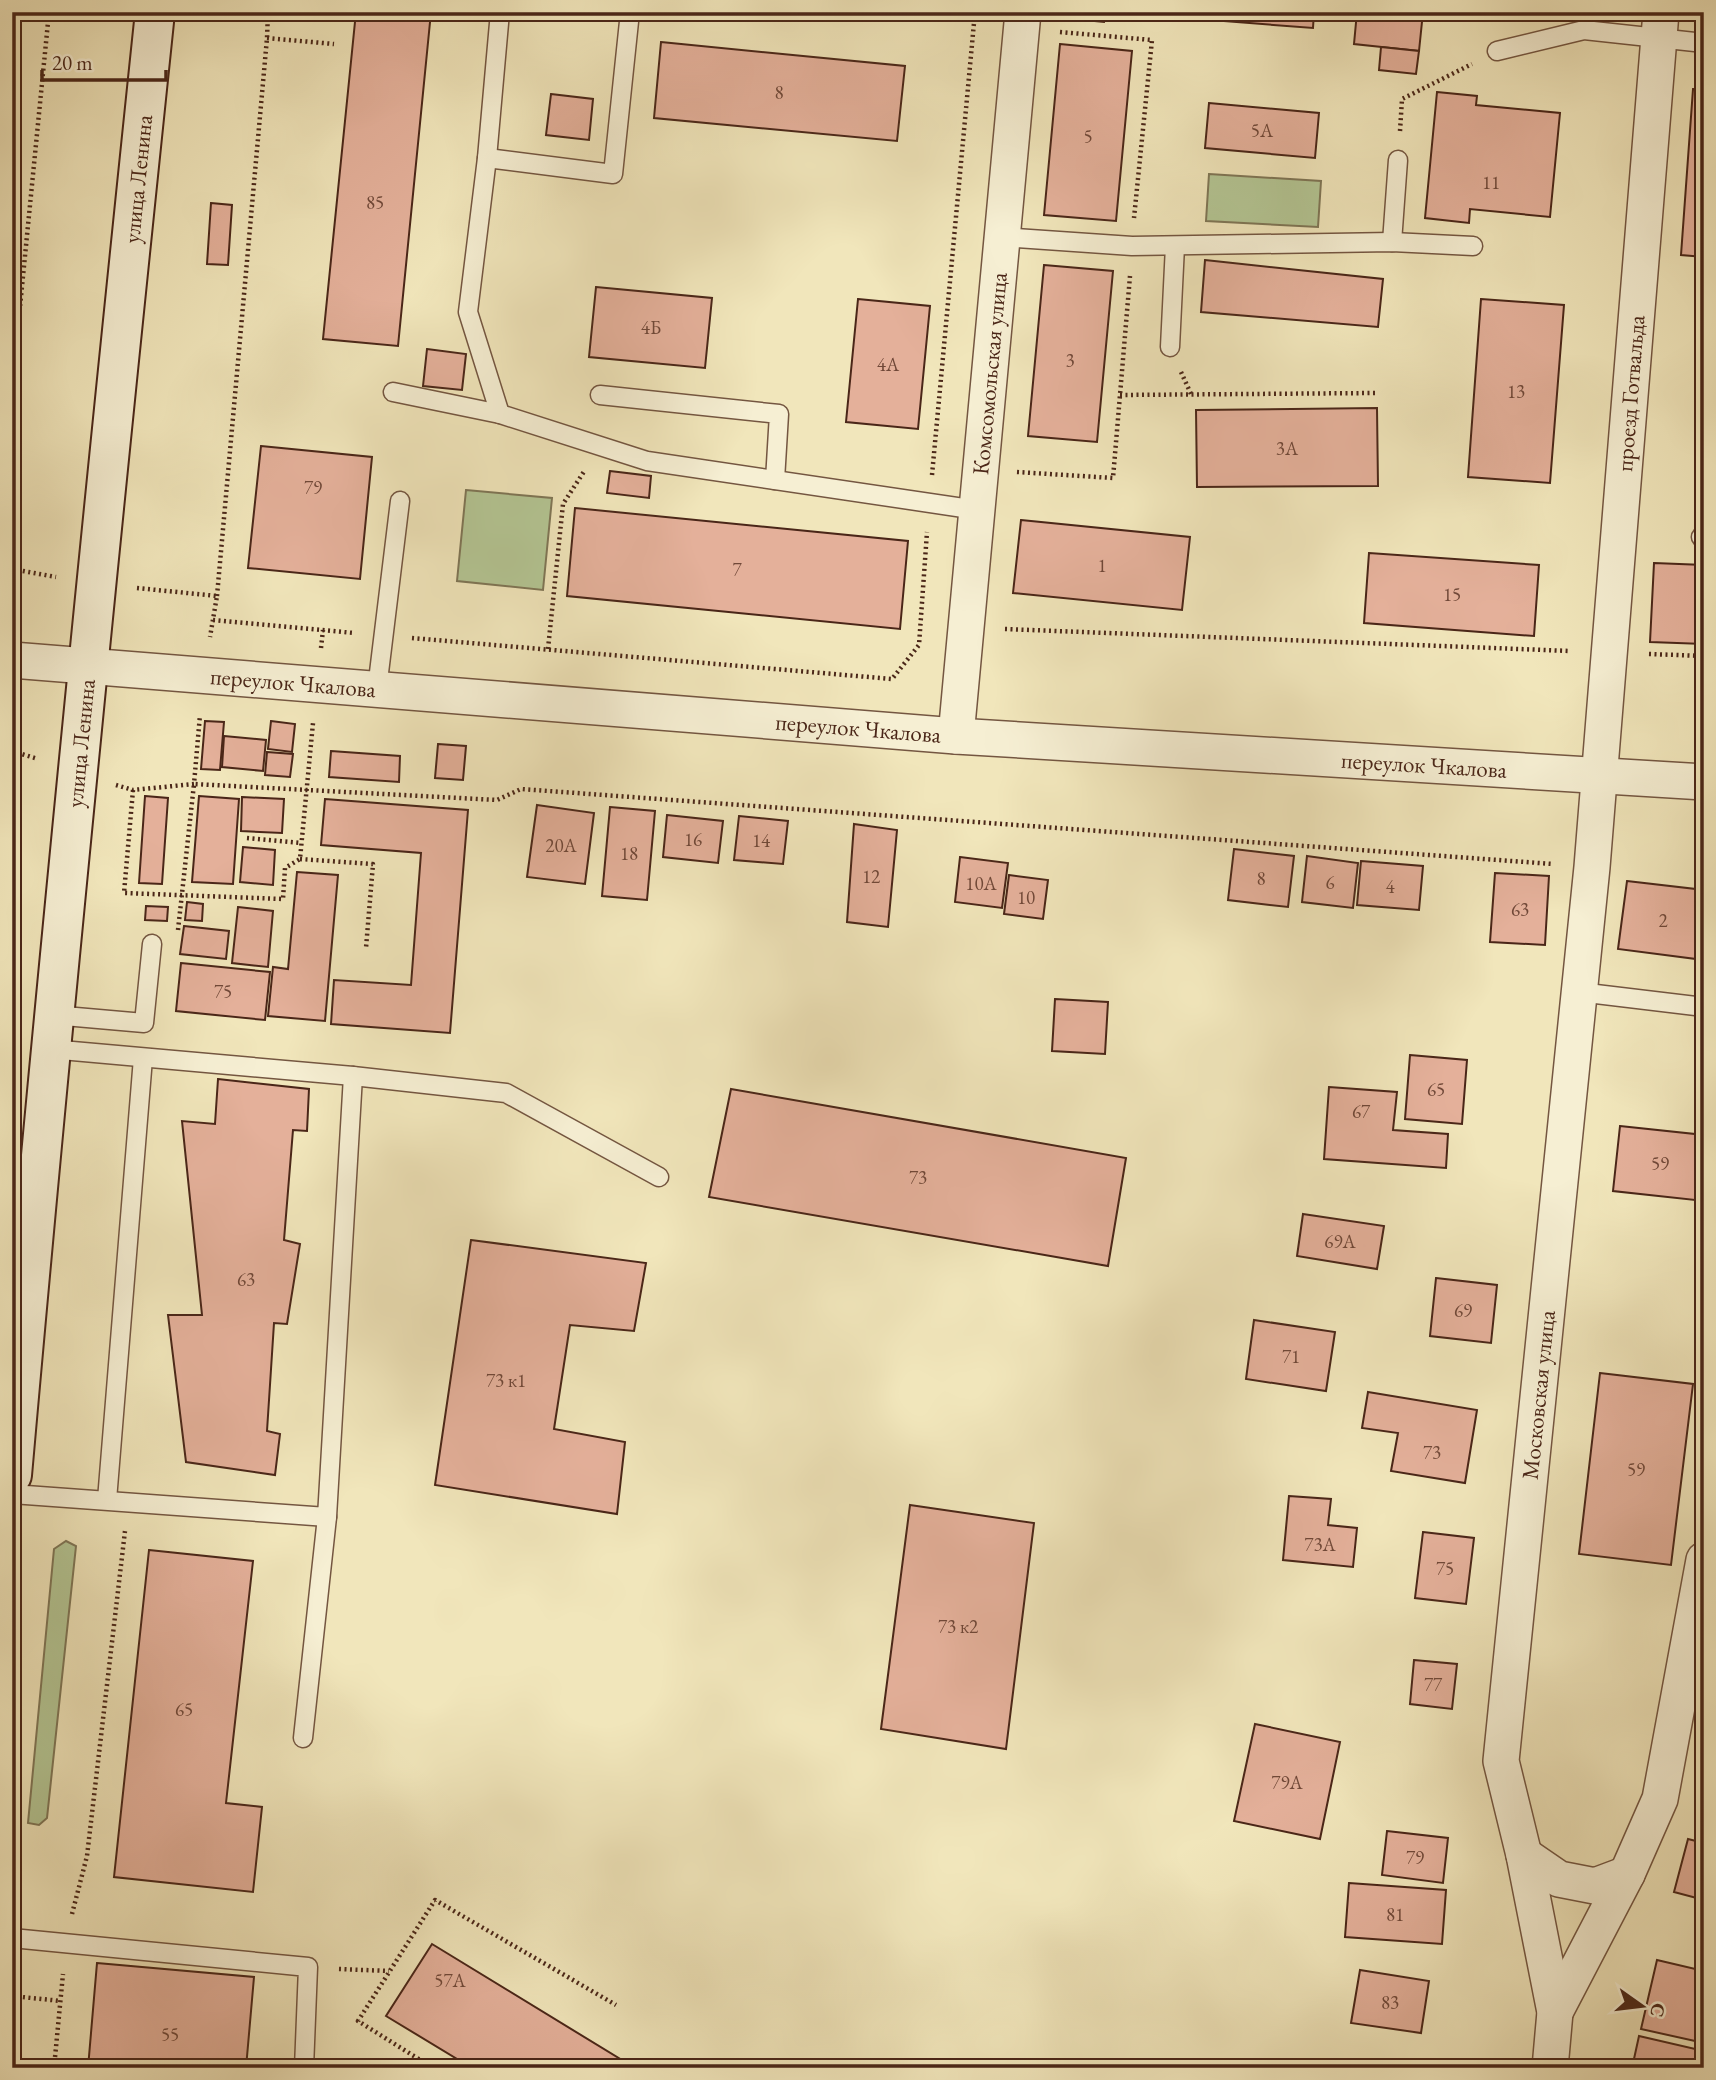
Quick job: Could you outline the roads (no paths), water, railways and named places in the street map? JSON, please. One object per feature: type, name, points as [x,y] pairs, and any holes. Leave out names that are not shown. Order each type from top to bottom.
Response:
[{"type":"main road","name":"улица Ленина","points":[[12,1475],[23,1222],[51,1032],[155,12]]},
{"type":"street","name":"Комсомольская улица","points":[[956,736],[1023,12]]},
{"type":"street","name":"проезд Готвальда","points":[[1600,775],[1660,25]]},
{"type":"street","name":"переулок Чкалова","points":[[12,660],[956,736],[1704,782]]},
{"type":"street","name":"Московская улица","points":[[1550,2068],[1555,2012],[1524,1855],[1502,1761],[1600,775]]},
{"type":"street","name":"Московская улица","points":[[1555,2012],[1628,1874],[1660,1799],[1704,1560]]},
{"type":"street","points":[[1524,1855],[1559,1879],[1595,1886],[1628,1874]]},
{"type":"lane","points":[[500,12],[487,158],[468,312],[500,414]]},
{"type":"lane","points":[[487,158],[613,174],[630,12]]},
{"type":"lane","points":[[1497,51],[1584,30],[1660,25],[1704,43]]},
{"type":"lane","points":[[1392,242],[1398,160]]},
{"type":"lane","points":[[1002,237],[1132,246],[1392,242],[1473,246]]},
{"type":"lane","points":[[1170,347],[1175,246]]},
{"type":"lane","points":[[393,393],[500,414],[647,461],[977,510]]},
{"type":"lane","points":[[600,395],[779,414],[775,480]]},
{"type":"lane","points":[[377,689],[400,501]]},
{"type":"lane","points":[[51,1032],[144,1023],[152,944]]},
{"type":"lane","points":[[1579,992],[1704,1007]]},
{"type":"lane","points":[[51,1032],[143,1058],[353,1076],[506,1093],[659,1177]]},
{"type":"lane","points":[[107,1500],[143,1058]]},
{"type":"lane","points":[[303,1738],[327,1517],[353,1076]]},
{"type":"lane","points":[[12,1494],[327,1517]]},
{"type":"lane","points":[[12,1938],[308,1967],[304,2068]]}]
